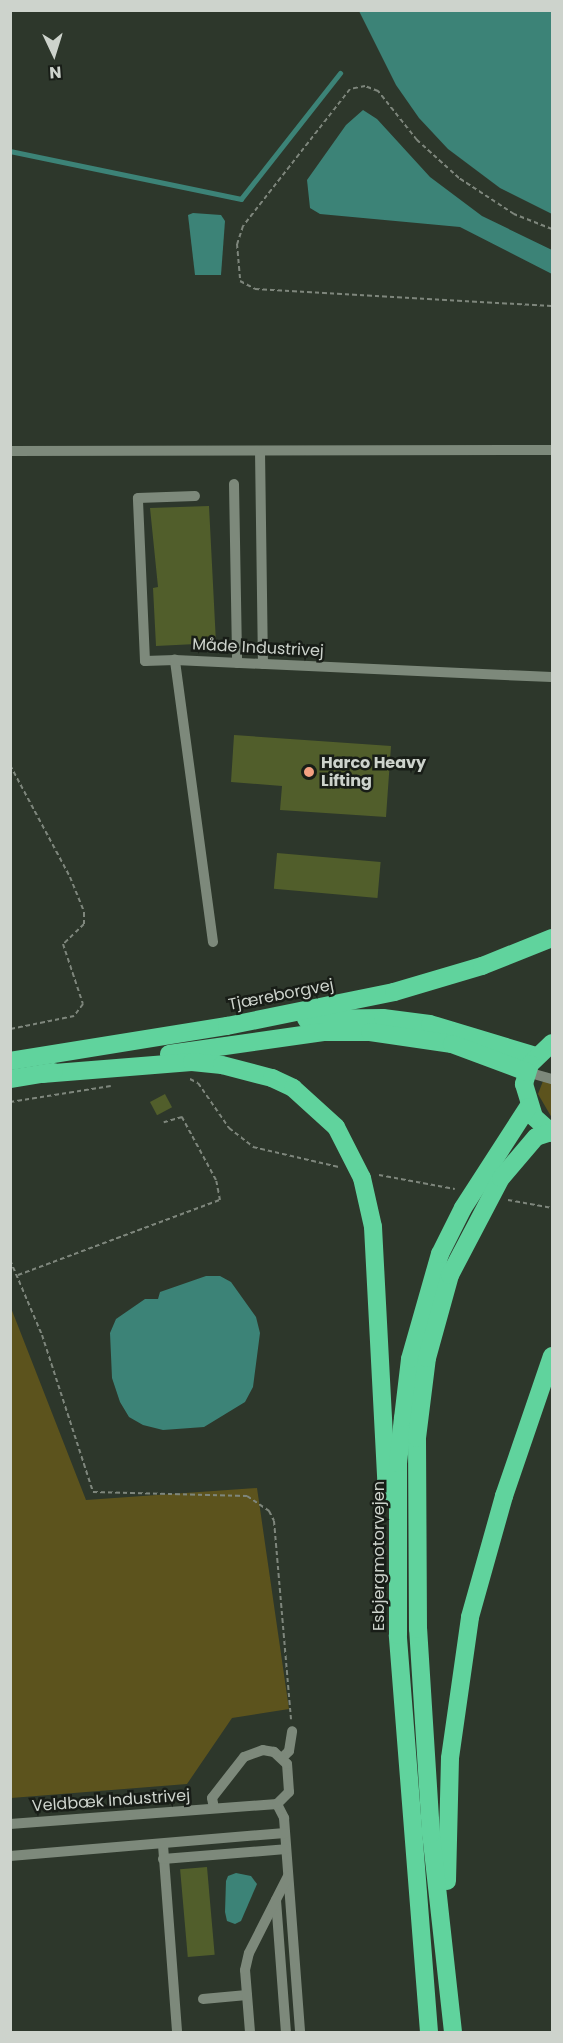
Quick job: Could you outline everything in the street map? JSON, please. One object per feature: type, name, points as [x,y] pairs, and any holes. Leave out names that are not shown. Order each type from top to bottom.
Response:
[{"type":"highway","name":"Tjæreborgvej","points":[[10,1061],[227,1026],[427,983],[552,938]]},
{"type":"highway","points":[[227,1026],[325,1018],[383,1018],[476,1035],[536,1056]]},
{"type":"highway","points":[[10,1079],[323,1032],[415,1037],[499,1059],[526,1072]]},
{"type":"highway","points":[[453,2032],[431,1834],[418,1629],[414,1527],[418,1427],[427,1358],[450,1275],[501,1178],[536,1137],[552,1132],[528,1107],[526,1072],[536,1056],[552,1043]]},
{"type":"highway","points":[[42,1074],[192,1062],[222,1065],[272,1078],[293,1088],[336,1127],[362,1178],[375,1236],[388,1521],[398,1635]]},
{"type":"highway","name":"Esbjergmotorvejen","points":[[429,2032],[398,1635],[399,1463],[410,1359],[440,1254],[463,1208],[528,1107]]},
{"type":"highway","points":[[448,1972],[446,1817],[459,1671],[486,1553],[552,1356]]},
{"type":"street","points":[[10,451],[552,450]]},
{"type":"street","points":[[260,451],[263,664]]},
{"type":"street","points":[[234,484],[237,663]]},
{"type":"street","points":[[175,660],[145,661],[138,498],[195,496]]},
{"type":"street","name":"Måde Industrivej","points":[[213,942],[175,660],[552,677]]},
{"type":"street","points":[[526,1072],[552,1079]]},
{"type":"street","points":[[292,1731],[289,1751],[282,1758],[290,1772],[291,1786],[287,1797],[277,1804],[285,1833],[300,2032]]},
{"type":"street","name":"Veldbæk Industrivej","points":[[214,1808],[212,1798],[244,1757],[264,1750],[282,1758]]},
{"type":"street","name":"Veldbæk Industrivej","points":[[10,1824],[277,1804]]},
{"type":"street","points":[[10,1856],[285,1833]]},
{"type":"street","points":[[162,1845],[177,2032]]},
{"type":"street","points":[[163,1859],[286,1849]]},
{"type":"street","points":[[250,2032],[247,1995],[249,1953],[288,1875]]},
{"type":"street","points":[[276,1900],[286,2032]]},
{"type":"street","points":[[203,1999],[247,1995]]},
{"type":"path","points":[[552,229],[514,214],[459,178],[417,140],[378,91],[365,86],[350,89],[243,226],[237,244],[240,281],[255,289],[552,306]]},
{"type":"path","points":[[10,765],[70,877],[84,912],[84,924],[63,944],[83,1004],[74,1016],[10,1029]]},
{"type":"path","points":[[187,1077],[198,1083],[222,1120],[252,1148],[274,1155],[342,1168]]},
{"type":"path","points":[[10,1102],[112,1086]]},
{"type":"path","points":[[18,1275],[220,1200],[216,1180],[182,1117],[164,1122]]},
{"type":"path","points":[[376,1175],[455,1190]]},
{"type":"path","points":[[506,1199],[552,1208]]},
{"type":"path","points":[[10,1260],[42,1335],[93,1492],[247,1496],[269,1511],[274,1521],[292,1731]]},
{"type":"shaded area","points":[[543,1081],[552,1083],[552,1118],[538,1094]]},
{"type":"shaded area","points":[[11,1308],[86,1500],[257,1488],[289,1709],[232,1718],[187,1784],[11,1798]]},
{"type":"water","points":[[359,11],[552,11],[552,214],[500,188],[448,149],[419,118],[396,85]]},
{"type":"water","points":[[363,110],[377,119],[430,177],[482,216],[552,250],[552,274],[460,227],[320,214],[310,208],[307,180],[346,125]]},
{"type":"water","points":[[193,213],[221,215],[225,221],[221,275],[195,275],[188,215]]},
{"type":"water","points":[[206,1276],[220,1276],[231,1282],[256,1317],[260,1333],[253,1387],[245,1402],[204,1427],[163,1430],[143,1425],[129,1417],[120,1402],[112,1378],[110,1333],[116,1319],[145,1299],[158,1299],[160,1292]]},
{"type":"water","points":[[236,1873],[251,1876],[257,1884],[241,1921],[235,1924],[227,1921],[225,1912],[226,1881],[228,1876]]},
{"type":"building","points":[[209,506],[216,643],[156,646],[153,588],[158,587],[150,508]]},
{"type":"building","points":[[234,735],[391,746],[386,817],[280,810],[282,786],[231,782]]},
{"type":"building","points":[[277,853],[381,862],[377,898],[274,889]]},
{"type":"building","points":[[165,1094],[172,1107],[157,1115],[150,1102]]},
{"type":"building","points":[[207,1867],[215,1955],[188,1957],[180,1869]]},
{"type":"waterway","points":[[10,151],[241,199],[340,73]]},
{"type":"place","name":"Harco Heavy Lifting","points":[[309,772]]}]
